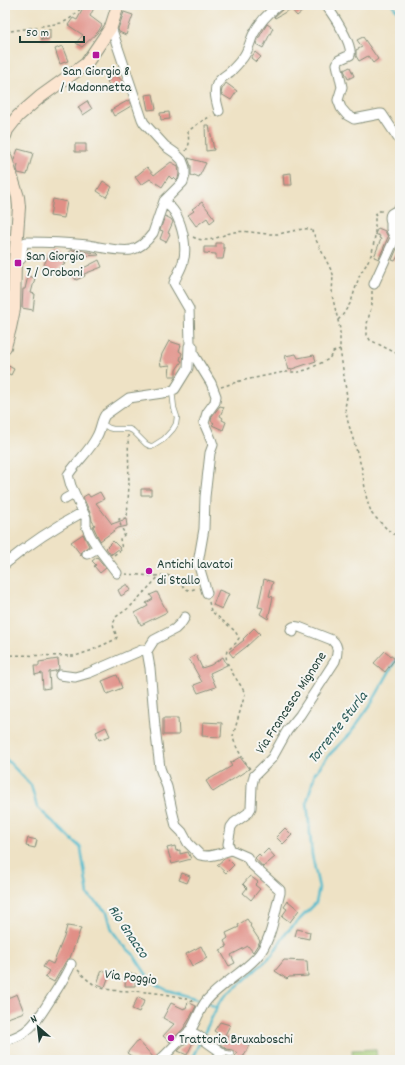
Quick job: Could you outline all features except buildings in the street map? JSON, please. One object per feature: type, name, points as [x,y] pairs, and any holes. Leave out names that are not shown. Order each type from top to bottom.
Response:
[{"type":"street","points":[[5,136],[7,130],[18,116],[40,97],[86,64],[111,27],[118,5]]},
{"type":"street","points":[[219,111],[215,90],[217,84],[242,59],[249,48],[253,35],[264,18],[270,11],[279,5]]},
{"type":"street","points":[[326,5],[346,37],[351,52],[350,55],[339,60],[337,64],[342,87],[338,100],[341,108],[347,115],[354,119],[382,114],[400,141]]},
{"type":"street","points":[[15,262],[21,259],[23,244],[26,242],[88,245],[121,250],[132,250],[141,245],[153,233],[166,199],[172,195],[183,182],[185,168],[182,160],[165,146],[142,119],[111,27]]},
{"type":"street","points":[[5,156],[18,197],[19,207],[13,316],[5,347]]},
{"type":"street","points":[[117,573],[91,537],[86,526],[86,518],[68,475],[97,437],[105,415],[129,398],[172,391],[175,389],[188,368],[190,343],[189,309],[174,283],[183,263],[183,236],[174,210],[166,204],[163,205]]},
{"type":"street","points":[[374,284],[394,238],[389,216],[396,211]]},
{"type":"street","points":[[190,343],[193,347],[193,353],[211,383],[216,396],[215,402],[207,413],[204,423],[213,445],[209,460],[204,529],[198,566],[206,589]]},
{"type":"street","points":[[66,499],[74,492]]},
{"type":"street","points":[[5,564],[35,541],[64,522],[83,512]]},
{"type":"street","points":[[87,554],[98,548]]},
{"type":"street","points":[[160,1060],[193,1033],[205,1002],[220,986],[257,959],[267,940],[281,892],[251,864],[247,857],[230,850],[219,854],[200,855],[188,843],[182,832],[176,826],[167,787],[160,768],[147,651],[154,640],[175,629],[185,617]]},
{"type":"street","name":"Via Francesco Mignone","points":[[254,776],[272,758],[286,731],[300,715],[337,656],[338,651],[336,644],[332,640],[295,626],[291,630],[293,632]]},
{"type":"street","points":[[60,675],[75,677],[106,666],[142,650],[147,651]]},
{"type":"street","points":[[230,850],[228,844],[232,826],[235,822],[248,813],[251,808],[254,776]]},
{"type":"street","points":[[5,1040],[22,1035],[34,1024],[60,985],[71,964]]},
{"type":"street","points":[[193,1033],[223,1056]]},
{"type":"lane","points":[[101,423],[113,429],[127,429],[133,431],[146,444],[153,446],[164,439],[176,424],[177,417],[174,408],[172,391]]},
{"type":"path","points":[[5,32],[66,22],[84,5]]},
{"type":"path","points":[[182,160],[189,144],[188,131],[219,111]]},
{"type":"path","points":[[338,320],[346,311],[351,302],[360,274],[372,253],[376,214],[378,212],[396,211]]},
{"type":"path","points":[[193,237],[199,240],[215,239],[233,232],[247,231],[264,234],[279,234],[305,229],[314,233],[333,277],[332,295],[340,329],[340,349],[347,397],[345,408],[362,469],[367,501],[372,514],[388,530],[400,538]]},
{"type":"path","points":[[374,284],[367,335],[370,340],[400,355]]},
{"type":"path","points":[[220,392],[222,386],[240,381],[284,372],[299,372],[309,369],[329,359],[333,352],[340,349]]},
{"type":"path","points":[[108,560],[122,549],[120,539],[125,534],[119,519],[127,518],[129,485],[129,446],[127,429]]},
{"type":"path","points":[[117,573],[130,575],[166,575],[170,576],[188,590],[206,589]]},
{"type":"path","points":[[5,655],[75,656],[116,639],[117,637],[114,624],[116,617],[130,607],[159,576]]},
{"type":"path","name":"Via Francesco Mignone","points":[[206,589],[211,611],[235,631],[240,638],[226,653],[229,667],[245,694],[233,736],[234,741],[254,776]]},
{"type":"path","name":"Via Poggio","points":[[71,964],[86,979],[94,985],[102,988],[145,992],[205,1002]]},
{"type":"green space","points":[[376,1049],[377,1060],[353,1060],[352,1050]]},
{"type":"waterway","points":[[393,5],[400,15]]},
{"type":"waterway","name":"Torrente Sturla","points":[[191,1060],[220,1001],[272,955],[286,933],[316,903],[319,888],[312,855],[307,802],[315,773],[329,755],[349,735],[371,704],[400,653]]},
{"type":"waterway","name":"Rio Gnacco","points":[[5,758],[31,785],[37,807],[81,848],[88,895],[107,912],[112,930],[122,944],[133,954],[148,977],[157,985],[167,990],[204,1001],[217,1008]]},
{"type":"place","name":"San Giorgio 8 / Madonnetta","points":[[96,55]]},
{"type":"place","name":"San Giorgio 7 / Oroboni","points":[[18,263]]},
{"type":"place","name":"Antichi lavatoi di Stallo","points":[[149,571]]},
{"type":"place","name":"Trattoria Bruxaboschi","points":[[171,1038]]}]
